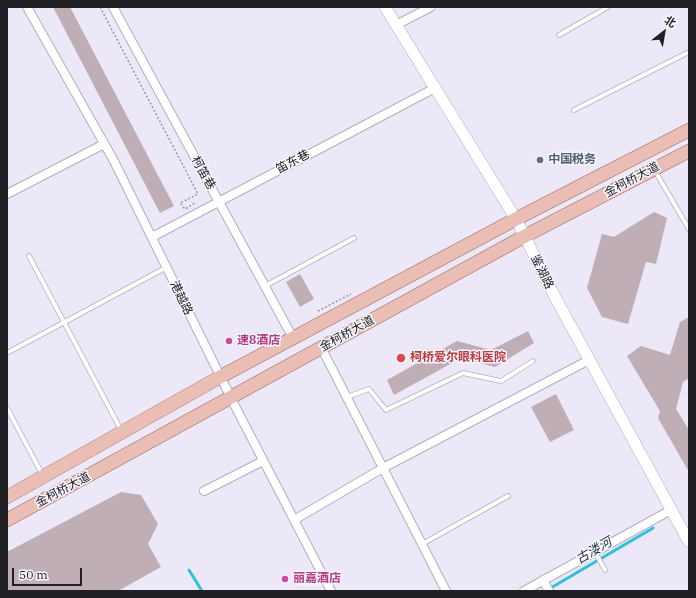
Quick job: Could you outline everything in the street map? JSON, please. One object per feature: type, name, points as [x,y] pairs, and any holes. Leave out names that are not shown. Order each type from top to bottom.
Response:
[{"type":"main road","name":"金柯桥大道","points":[[7,497],[220,377],[516,219],[689,130]]},
{"type":"main road","name":"金柯桥大道","points":[[7,520],[231,399],[525,236],[689,151]]},
{"type":"street","name":"港越路","points":[[27,7],[104,144],[152,237],[231,399],[331,591]]},
{"type":"street","name":"柯笛巷","points":[[113,7],[293,338]]},
{"type":"street","name":"鉴湖路","points":[[385,7],[516,219],[555,297],[689,542]]},
{"type":"street","points":[[396,25],[431,7]]},
{"type":"street","name":"笛东巷","points":[[152,237],[435,88]]},
{"type":"street","points":[[7,194],[104,144]]},
{"type":"street","points":[[322,348],[446,591]]},
{"type":"street","points":[[294,520],[383,468],[589,360]]},
{"type":"street","points":[[204,491],[263,461]]},
{"type":"street","points":[[524,591],[546,586],[596,553],[671,510]]},
{"type":"lane","points":[[559,35],[608,7]]},
{"type":"lane","points":[[574,110],[689,52]]},
{"type":"lane","points":[[654,169],[689,228]]},
{"type":"lane","points":[[265,286],[354,238]]},
{"type":"lane","points":[[29,256],[122,432]]},
{"type":"lane","points":[[7,353],[166,267]]},
{"type":"lane","points":[[346,397],[370,388],[386,410],[463,373],[501,381],[533,361]]},
{"type":"lane","points":[[7,408],[44,476]]},
{"type":"lane","points":[[422,544],[508,496]]},
{"type":"lane","points":[[596,553],[606,570]]},
{"type":"path","points":[[100,7],[198,194],[180,203],[184,209],[197,203]]},
{"type":"building","points":[[53,7],[70,7],[174,206],[160,213]]},
{"type":"building","points":[[654,212],[667,218],[656,264],[646,262],[628,324],[602,317],[587,288],[602,234],[614,237]]},
{"type":"building","points":[[300,274],[314,299],[300,307],[286,282]]},
{"type":"building","points":[[689,317],[689,378],[683,382],[676,409],[689,430],[689,472],[658,418],[660,411],[627,356],[641,346],[670,355],[680,322]]},
{"type":"building","points":[[528,331],[534,343],[495,367],[461,358],[394,395],[387,380],[457,341],[491,350]]},
{"type":"building","points":[[556,394],[574,430],[550,442],[531,407]]},
{"type":"building","points":[[121,492],[141,495],[158,524],[148,544],[161,567],[118,591],[7,591],[7,552]]},
{"type":"waterway","name":"古溇河","points":[[549,589],[653,528]]},
{"type":"waterway","name":"古溇河","points":[[189,570],[202,591]]},
{"type":"place","name":"中国税务","points":[[540,160]]},
{"type":"place","name":"速8酒店","points":[[229,341]]},
{"type":"place","name":"柯桥爱尔眼科医院","points":[[401,358]]},
{"type":"place","name":"丽嘉酒店","points":[[285,579]]}]
